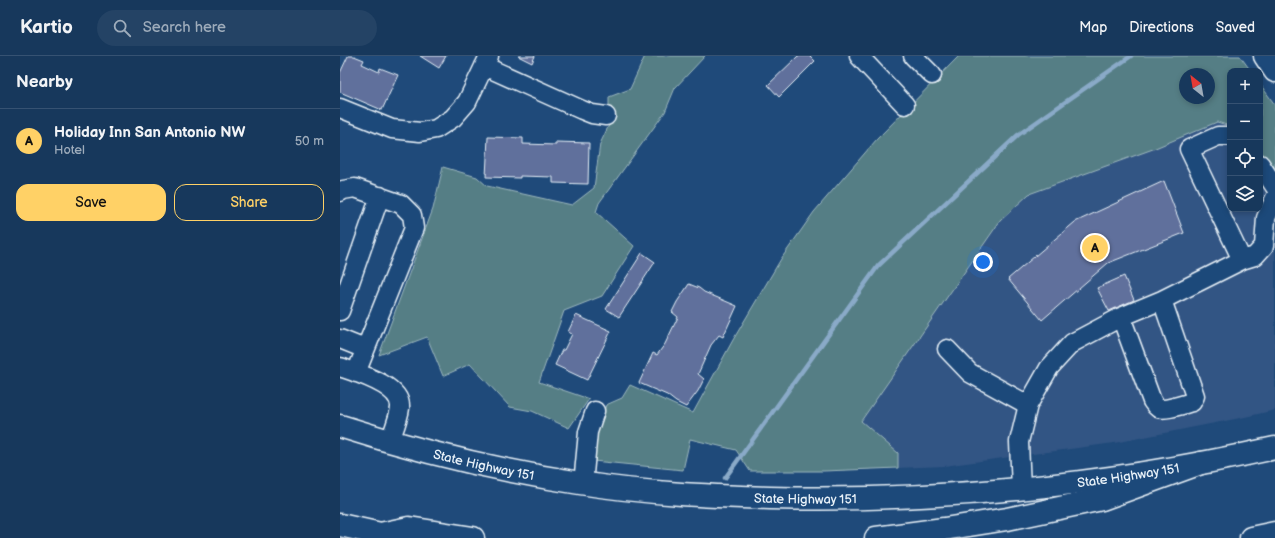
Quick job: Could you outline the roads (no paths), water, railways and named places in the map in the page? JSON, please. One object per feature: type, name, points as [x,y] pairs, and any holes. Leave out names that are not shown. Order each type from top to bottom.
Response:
[{"type":"main road","points":[[1265,56],[1275,71]]},
{"type":"main road","name":"State Highway 151","points":[[340,426],[443,455],[506,470],[582,484],[685,494],[814,499],[918,497],[1021,489],[1105,479],[1201,464],[1275,448]]},
{"type":"main road","points":[[876,538],[979,524],[1034,514],[1094,500],[1201,464]]},
{"type":"main road","points":[[340,525],[390,536],[409,528],[472,538]]},
{"type":"main road","points":[[1251,538],[1275,533]]},
{"type":"lane","points":[[859,56],[906,105]]},
{"type":"lane","points":[[914,56],[932,75]]},
{"type":"lane","points":[[340,108],[392,129],[420,132],[436,129],[453,118],[461,110],[472,92],[487,61],[582,110],[592,114],[606,116]]},
{"type":"lane","points":[[1227,136],[1218,136],[1189,149],[1242,260]]},
{"type":"lane","points":[[1263,169],[1275,187]]},
{"type":"lane","points":[[340,192],[355,188],[401,204],[412,215],[414,228],[365,349],[348,370],[380,382],[392,390],[399,400],[400,408],[390,441]]},
{"type":"lane","points":[[340,311],[380,196]]},
{"type":"lane","points":[[1021,489],[1019,442],[1028,405],[1049,368],[1072,343],[1121,317],[1162,300],[1242,260],[1255,256],[1270,248],[1266,218],[1275,198]]},
{"type":"lane","points":[[1121,317],[1155,406],[1160,409],[1176,407],[1192,402],[1195,396],[1162,300]]},
{"type":"lane","points":[[340,339],[365,349]]},
{"type":"lane","points":[[947,349],[970,373],[1028,405]]},
{"type":"lane","points":[[582,484],[588,432],[595,411]]},
{"type":"waterway","points":[[725,478],[878,266],[1018,135],[1131,56]]},
{"type":"place","name":"Holiday Inn San Antonio NW","points":[[1095,248]]}]
